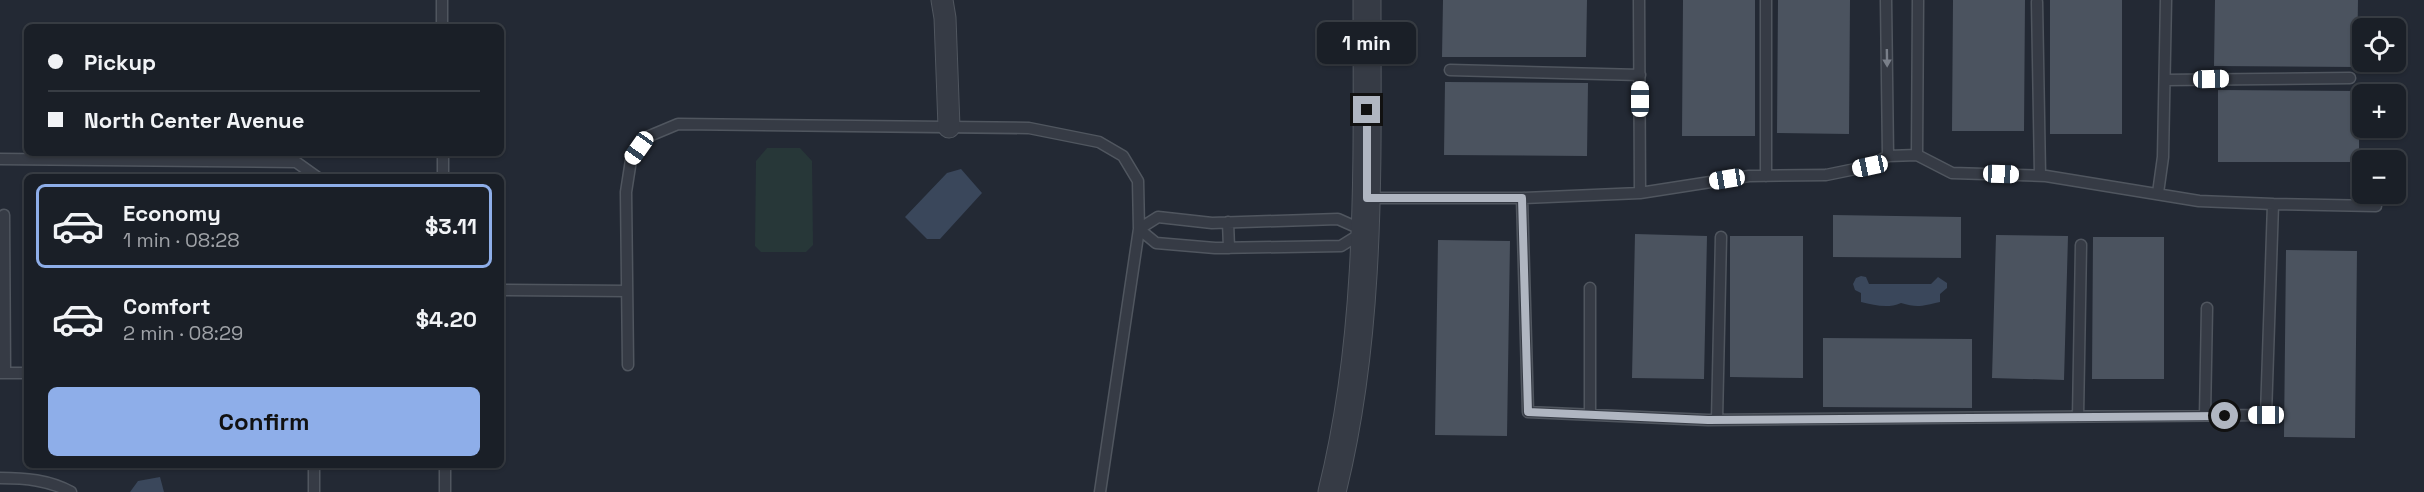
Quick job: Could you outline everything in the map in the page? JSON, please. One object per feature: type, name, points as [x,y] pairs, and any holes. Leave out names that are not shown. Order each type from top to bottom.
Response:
[{"type":"street","points":[[943,0],[949,127]]},
{"type":"street","points":[[1332,492],[1357,358],[1367,198],[1368,0]]},
{"type":"lane","points":[[442,0],[442,24]]},
{"type":"lane","points":[[1639,0],[1640,193]]},
{"type":"lane","points":[[1766,0],[1766,176]]},
{"type":"lane","points":[[1886,0],[1888,156]]},
{"type":"lane","points":[[1917,154],[1918,0]]},
{"type":"lane","points":[[2158,193],[2163,157],[2166,0]]},
{"type":"lane","points":[[2037,2],[2040,176]]},
{"type":"lane","points":[[1450,70],[1640,75]]},
{"type":"lane","points":[[2165,80],[2350,78]]},
{"type":"lane","points":[[628,365],[626,192],[631,160],[647,137],[678,124],[1029,128],[1100,142],[1123,156],[1138,181],[1139,229],[1100,492]]},
{"type":"lane","points":[[1367,198],[1522,198],[1640,193],[1749,176],[1826,175],[1870,166],[1888,156],[1917,154],[1952,173],[2040,176],[2199,201],[2376,206]]},
{"type":"lane","points":[[443,156],[443,174]]},
{"type":"lane","points":[[0,159],[296,162],[313,174]]},
{"type":"lane","points":[[1522,198],[1528,412],[1717,420],[2266,415],[2272,204]]},
{"type":"lane","points":[[4,215],[2,373],[24,373]]},
{"type":"lane","points":[[1139,229],[1158,217],[1212,223],[1338,219],[1365,231]]},
{"type":"lane","points":[[1228,222],[1229,248]]},
{"type":"lane","points":[[1139,229],[1156,243],[1229,248],[1341,246],[1365,231]]},
{"type":"lane","points":[[1717,420],[1721,237]]},
{"type":"lane","points":[[2078,417],[2081,246]]},
{"type":"lane","points":[[1590,288],[1590,415]]},
{"type":"lane","points":[[504,290],[627,291]]},
{"type":"lane","points":[[2205,416],[2207,308]]},
{"type":"lane","points":[[314,468],[314,492]]},
{"type":"lane","points":[[445,468],[445,492]]},
{"type":"lane","points":[[0,478],[37,480],[60,486],[71,492]]},
{"type":"shaded area","points":[[767,148],[800,148],[812,161],[813,245],[806,252],[761,252],[755,246],[756,161]]},
{"type":"water","points":[[961,169],[982,193],[940,239],[927,239],[905,217],[947,173]]},
{"type":"water","points":[[1866,277],[1869,284],[1931,284],[1938,277],[1947,283],[1947,288],[1940,294],[1940,302],[1920,306],[1901,303],[1891,306],[1876,305],[1861,302],[1861,293],[1855,290],[1853,284],[1856,278]]},
{"type":"water","points":[[160,477],[164,492],[130,492],[138,481]]},
{"type":"building","points":[[1443,0],[1587,0],[1586,57],[1442,57]]},
{"type":"building","points":[[1683,0],[1755,0],[1755,136],[1682,136]]},
{"type":"building","points":[[1778,0],[1850,0],[1849,134],[1777,133]]},
{"type":"building","points":[[1953,0],[2025,0],[2024,131],[1952,131]]},
{"type":"building","points":[[2050,0],[2122,0],[2122,134],[2050,134]]},
{"type":"building","points":[[2215,0],[2358,0],[2358,18],[2352,18],[2352,67],[2214,66]]},
{"type":"building","points":[[1445,82],[1588,83],[1587,156],[1444,155]]},
{"type":"building","points":[[2218,90],[2352,91],[2352,138],[2359,138],[2359,150],[2352,150],[2352,162],[2218,162]]},
{"type":"building","points":[[1833,215],[1961,217],[1961,258],[1833,257]]},
{"type":"building","points":[[1635,234],[1707,236],[1704,379],[1632,378]]},
{"type":"building","points":[[1996,235],[2068,236],[2064,380],[1992,378]]},
{"type":"building","points":[[1730,236],[1803,236],[1803,378],[1730,377]]},
{"type":"building","points":[[2093,237],[2164,237],[2164,379],[2092,379]]},
{"type":"building","points":[[1438,240],[1510,241],[1507,436],[1435,435]]},
{"type":"building","points":[[2286,250],[2357,251],[2355,438],[2284,437]]},
{"type":"building","points":[[1823,338],[1972,339],[1972,408],[1823,407]]},
{"type":"route","points":[[1367,110],[1367,198],[1522,198],[1528,412],[1708,420],[2225,416]]}]
